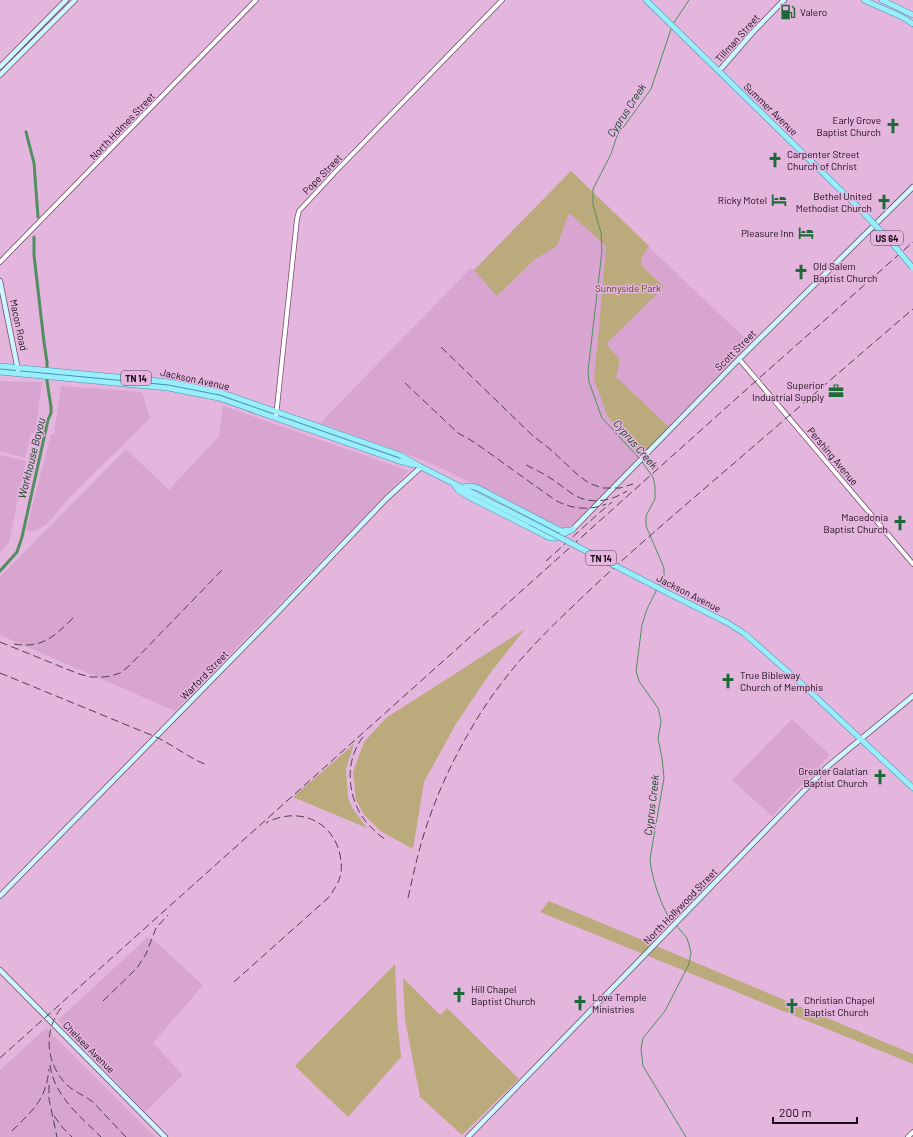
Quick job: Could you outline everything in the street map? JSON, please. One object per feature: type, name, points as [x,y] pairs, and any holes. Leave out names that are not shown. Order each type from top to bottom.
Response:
[{"type":"main road","points":[[0,67],[66,0]]},
{"type":"main road","points":[[0,75],[75,0]]},
{"type":"main road","name":"Summer Avenue","points":[[646,0],[860,209],[913,268]]},
{"type":"main road","name":"Tillman Street","points":[[719,71],[753,32],[784,0]]},
{"type":"main road","points":[[864,0],[902,17],[913,24]]},
{"type":"main road","points":[[882,0],[913,15]]},
{"type":"main road","name":"Scott Street","points":[[573,529],[739,359],[913,187]]},
{"type":"main road","name":"Macon Road","points":[[0,281],[18,370]]},
{"type":"main road","name":"Jackson Avenue","points":[[0,366],[43,376],[168,388],[219,398],[276,414],[400,455],[728,623],[745,634],[804,686],[913,788]]},
{"type":"main road","name":"Jackson Avenue","points":[[0,372],[41,370],[169,382],[220,392],[276,414]]},
{"type":"main road","name":"Warford Street","points":[[0,896],[279,611],[382,503],[421,467]]},
{"type":"main road","points":[[452,482],[458,490],[471,498],[550,538],[556,538],[573,529]]},
{"type":"main road","points":[[463,487],[471,486],[478,488],[559,530],[562,531],[573,529]]},
{"type":"main road","name":"North Hollywood Street","points":[[468,1137],[827,767],[913,696]]},
{"type":"main road","name":"Chelsea Avenue","points":[[0,970],[165,1137]]},
{"type":"street","name":"North Holmes Street","points":[[0,262],[256,0]]},
{"type":"street","name":"Pope Street","points":[[276,414],[299,211],[502,0]]},
{"type":"street","name":"Pershing Avenue","points":[[739,359],[913,564]]},
{"type":"street","points":[[908,1137],[913,1132]]},
{"type":"shaded area","points":[[571,171],[589,190],[751,344],[572,526],[565,529],[426,461],[320,423],[471,268],[474,270]]},
{"type":"shaded area","points":[[0,381],[42,382],[35,434],[31,433],[25,458],[0,451]]},
{"type":"shaded area","points":[[61,386],[142,392],[150,418],[69,498],[47,524],[35,531],[26,531],[51,434],[54,434]]},
{"type":"shaded area","points":[[223,406],[409,471],[175,711],[0,635],[0,577],[126,449],[169,490],[219,436]]},
{"type":"shaded area","points":[[0,455],[26,461],[9,542],[0,553]]},
{"type":"shaded area","points":[[792,719],[830,755],[772,816],[732,780]]},
{"type":"shaded area","points":[[148,937],[155,941],[203,985],[153,1043],[183,1075],[145,1112],[58,1020]]},
{"type":"shaded area","points":[[46,1028],[155,1137],[0,1137],[0,1070]]},
{"type":"green space","name":"Sunnyside Park","points":[[571,171],[649,246],[641,259],[641,265],[664,287],[606,344],[620,359],[616,377],[669,427],[642,455],[607,415],[594,379],[606,246],[569,213],[557,246],[535,259],[497,296],[474,270]]},
{"type":"green space","points":[[525,629],[491,672],[457,722],[424,782],[413,849],[382,832],[365,816],[356,800],[353,772],[364,742],[386,718]]},
{"type":"green space","points":[[354,744],[346,769],[348,798],[353,809],[367,828],[293,797]]},
{"type":"green space","points":[[549,901],[913,1054],[913,1064],[540,912]]},
{"type":"green space","points":[[395,964],[397,1017],[401,1057],[348,1117],[295,1066]]},
{"type":"green space","points":[[403,978],[440,1015],[447,1008],[519,1079],[462,1135],[420,1097],[405,1020]]},
{"type":"waterway","name":"Cyprus Creek","points":[[673,24],[689,0]]},
{"type":"waterway","name":"Cyprus Creek","points":[[639,458],[602,418],[589,382],[588,371],[602,251],[601,233],[593,205],[593,189],[611,154],[617,136],[651,89],[671,29]]},
{"type":"waterway","points":[[26,132],[34,163],[38,217]]},
{"type":"waterway","name":"Workhouse Bayou","points":[[0,571],[17,552],[22,537],[48,420],[51,413],[47,381],[47,362],[34,255],[34,237]]},
{"type":"waterway","name":"Cyprus Creek","points":[[642,462],[653,477],[655,486],[655,499],[646,516],[646,526],[664,568],[664,576],[659,586]]},
{"type":"waterway","name":"Cyprus Creek","points":[[657,589],[647,609],[642,625],[636,671],[639,681],[658,708],[661,721],[658,739],[664,778],[650,859],[652,874],[658,892],[665,910],[673,923]]},
{"type":"waterway","name":"Cyprus Creek","points":[[676,925],[687,938],[691,952],[689,964],[665,1011],[643,1038],[641,1049],[643,1066],[686,1137]]},
{"type":"railway","points":[[0,1058],[913,242]]},
{"type":"railway","points":[[408,898],[426,827],[446,777],[480,714],[500,685],[522,658],[558,620],[626,557],[913,309]]},
{"type":"railway","points":[[441,347],[533,436],[550,449],[579,476],[589,483],[602,488],[620,488],[633,484]]},
{"type":"railway","points":[[405,383],[458,433],[474,442],[555,500],[580,508],[593,508],[606,504]]},
{"type":"railway","points":[[526,465],[549,477],[574,495],[588,500],[594,501],[608,499],[627,491]]},
{"type":"railway","points":[[546,561],[612,502]]},
{"type":"railway","points":[[0,642],[79,674],[91,677],[111,676],[120,673],[129,666],[223,569]]},
{"type":"railway","points":[[14,644],[33,645],[47,640],[61,630],[74,617]]},
{"type":"railway","points":[[0,673],[156,737],[207,765]]},
{"type":"railway","points":[[363,737],[353,757],[350,780],[352,791],[355,802],[366,822],[387,841]]},
{"type":"railway","points":[[234,982],[328,898],[338,883],[341,873],[340,857],[336,843],[330,833],[322,825],[301,816],[278,818],[266,823]]},
{"type":"railway","points":[[103,1001],[137,968],[146,954],[156,928],[168,915]]},
{"type":"railway","points":[[61,1008],[55,1017],[49,1037],[51,1057],[59,1076],[66,1084],[94,1103],[126,1137]]},
{"type":"railway","points":[[50,1065],[57,1087],[63,1096],[77,1114],[101,1137]]},
{"type":"railway","points":[[12,1131],[42,1097],[49,1069]]},
{"type":"railway","points":[[49,1085],[49,1099],[57,1137]]},
{"type":"railway","points":[[54,1116],[72,1137]]},
{"type":"place","name":"Valero","points":[[788,12]]},
{"type":"place","name":"Early Grove Baptist Church","points":[[893,126]]},
{"type":"place","name":"Carpenter Street Church of Christ","points":[[775,160]]},
{"type":"place","name":"Ricky Motel","points":[[779,200]]},
{"type":"place","name":"Bethel United Methodist Church","points":[[884,202]]},
{"type":"place","name":"Pleasure Inn","points":[[806,233]]},
{"type":"place","name":"Old Salem Baptist Church","points":[[801,272]]},
{"type":"place","name":"Superior Industrial Supply","points":[[836,391]]},
{"type":"place","name":"Macedonia Baptist Church","points":[[900,523]]},
{"type":"place","name":"True Bibleway Church of Memphis","points":[[728,681]]},
{"type":"place","name":"Greater Galatian Baptist Church","points":[[880,777]]},
{"type":"place","name":"Hill Chapel Baptist Church","points":[[459,995]]},
{"type":"place","name":"Love Temple Ministries","points":[[580,1003]]},
{"type":"place","name":"Christian Chapel Baptist Church","points":[[792,1006]]}]
